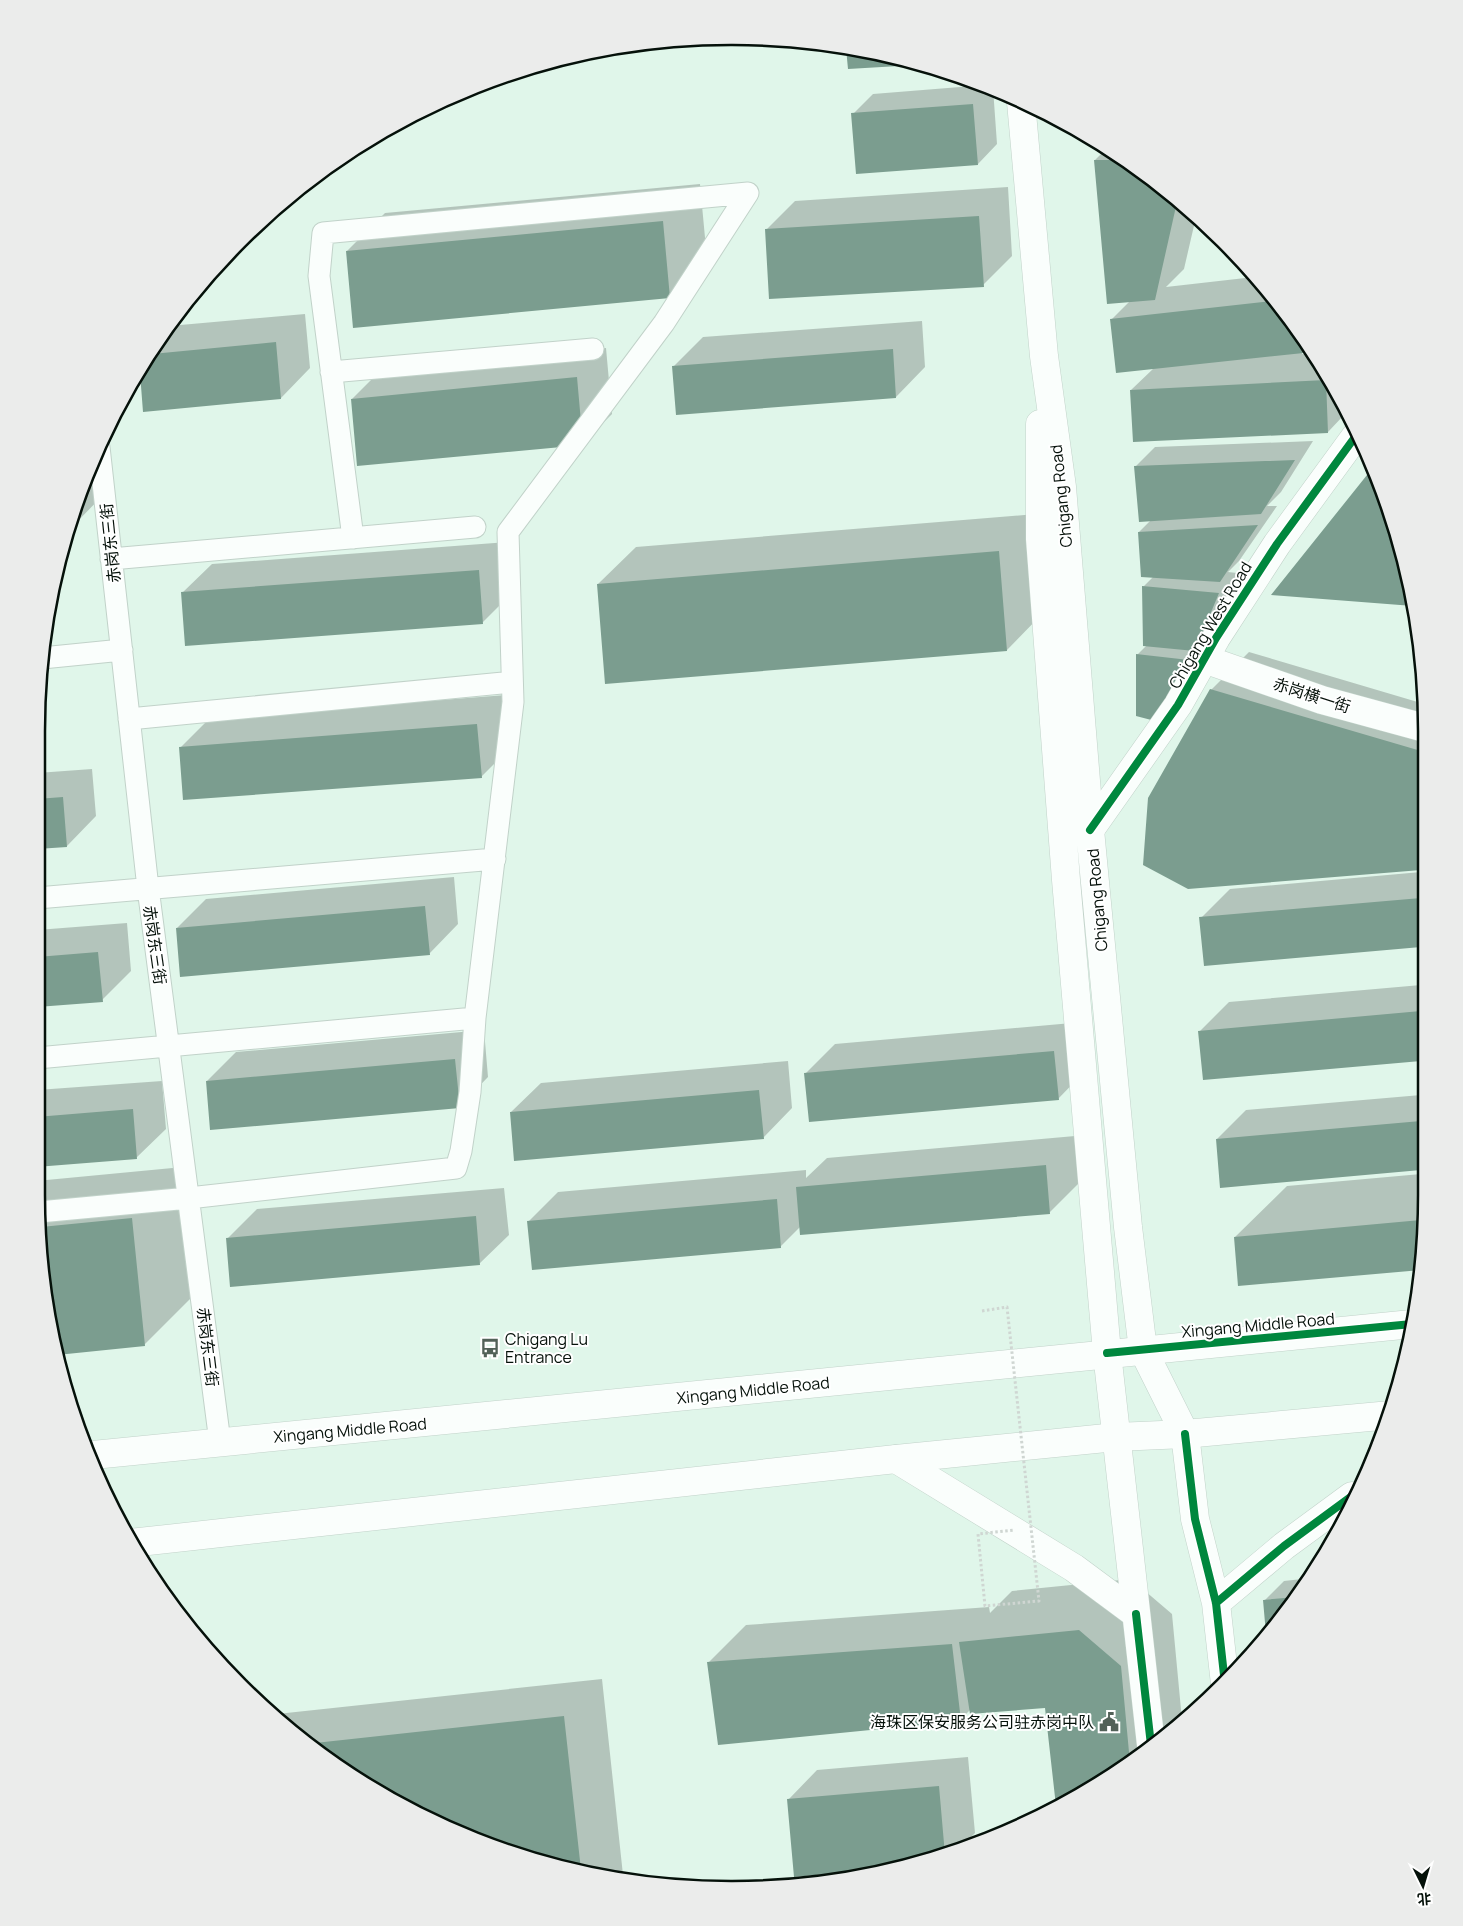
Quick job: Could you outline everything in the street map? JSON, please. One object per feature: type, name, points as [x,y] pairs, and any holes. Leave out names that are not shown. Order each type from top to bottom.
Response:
[{"type":"main road","name":"Chigang Road","points":[[1023,110],[1044,356],[1062,487],[1090,830],[1128,1226],[1143,1350],[1185,1434],[1195,1519],[1216,1603],[1224,1673]]},
{"type":"main road","name":"Chigang Road","points":[[1044,356],[1039,469],[1040,539],[1066,880],[1107,1354],[1150,1738]]},
{"type":"main road","name":"Chigang West Road","points":[[1090,830],[1178,705],[1204,658],[1277,544],[1353,440]]},
{"type":"main road","name":"赤岗横一街","points":[[1204,658],[1322,700],[1418,726]]},
{"type":"main road","name":"Xingang Middle Road","points":[[96,1454],[1406,1325]]},
{"type":"main road","points":[[139,1542],[896,1459],[1116,1437],[1185,1434],[1382,1416]]},
{"type":"main road","points":[[896,1459],[1074,1568],[1136,1614]]},
{"type":"main road","points":[[1216,1603],[1284,1546],[1346,1501]]},
{"type":"lane","points":[[45,1211],[188,1198],[456,1168],[462,1152],[470,1092],[475,1018],[513,702],[508,532],[664,323],[748,193],[323,233],[319,276],[353,538]]},
{"type":"lane","points":[[331,372],[593,349]]},
{"type":"lane","name":"赤岗东三街","points":[[101,461],[148,888],[220,1442]]},
{"type":"lane","points":[[111,559],[475,527]]},
{"type":"lane","points":[[49,657],[122,650]]},
{"type":"lane","points":[[129,719],[512,682]]},
{"type":"lane","points":[[45,897],[495,860]]},
{"type":"lane","points":[[45,1057],[475,1018]]},
{"type":"path","points":[[982,1311],[1007,1307],[1040,1601],[985,1606],[978,1534],[1014,1530]]},
{"type":"building","points":[[847,55],[900,66],[848,69]]},
{"type":"building","points":[[973,104],[978,165],[856,174],[851,113]]},
{"type":"building","points":[[1094,160],[1111,160],[1176,208],[1155,300],[1107,304]]},
{"type":"building","points":[[979,216],[984,287],[769,299],[765,229]]},
{"type":"building","points":[[663,221],[670,298],[353,328],[346,251]]},
{"type":"building","points":[[1266,302],[1304,353],[1116,373],[1110,319]]},
{"type":"building","points":[[276,342],[281,399],[143,412],[141,382],[159,353]]},
{"type":"building","points":[[893,349],[896,398],[676,415],[672,366]]},
{"type":"building","points":[[577,377],[583,445],[357,466],[351,399]]},
{"type":"building","points":[[1321,380],[1326,389],[1328,433],[1133,442],[1130,390]]},
{"type":"building","points":[[1295,460],[1261,514],[1139,522],[1134,466]]},
{"type":"building","points":[[1368,474],[1395,554],[1406,605],[1271,595]]},
{"type":"building","points":[[1258,525],[1220,582],[1141,577],[1138,532]]},
{"type":"building","points":[[999,551],[1007,651],[605,684],[597,584]]},
{"type":"building","points":[[479,570],[483,624],[185,646],[181,592]]},
{"type":"building","points":[[1142,586],[1219,593],[1195,651],[1143,646]]},
{"type":"building","points":[[1136,654],[1189,660],[1159,722],[1136,716]]},
{"type":"building","points":[[1210,689],[1418,750],[1418,870],[1188,889],[1143,865],[1148,798]]},
{"type":"building","points":[[477,724],[482,778],[183,800],[179,747]]},
{"type":"building","points":[[63,797],[67,847],[45,848],[45,798]]},
{"type":"building","points":[[1418,898],[1418,947],[1204,966],[1199,917]]},
{"type":"building","points":[[425,906],[430,955],[180,977],[176,928]]},
{"type":"building","points":[[98,952],[103,1002],[45,1006],[45,956]]},
{"type":"building","points":[[1418,1011],[1418,1061],[1203,1080],[1198,1031]]},
{"type":"building","points":[[1054,1051],[1059,1100],[809,1122],[804,1073]]},
{"type":"building","points":[[455,1059],[460,1108],[210,1130],[206,1081]]},
{"type":"building","points":[[759,1090],[764,1139],[514,1161],[510,1112]]},
{"type":"building","points":[[133,1109],[137,1159],[45,1166],[45,1116]]},
{"type":"building","points":[[1418,1121],[1418,1170],[1220,1188],[1216,1139]]},
{"type":"building","points":[[1046,1165],[1050,1214],[800,1235],[796,1187]]},
{"type":"building","points":[[777,1199],[781,1248],[532,1270],[527,1221]]},
{"type":"building","points":[[476,1216],[480,1265],[230,1287],[226,1238]]},
{"type":"building","points":[[132,1218],[145,1346],[64,1354],[51,1284],[46,1227]]},
{"type":"building","points":[[1417,1220],[1413,1271],[1238,1286],[1234,1237]]},
{"type":"building","points":[[1286,1598],[1265,1625],[1263,1600]]},
{"type":"building","points":[[1079,1630],[1121,1666],[1129,1753],[1075,1789],[1055,1799],[1045,1708],[970,1714],[959,1642]]},
{"type":"building","points":[[952,1644],[961,1721],[718,1745],[707,1662]]},
{"type":"building","points":[[564,1716],[580,1864],[511,1845],[469,1829],[428,1810],[388,1789],[319,1743]]},
{"type":"building","points":[[939,1786],[944,1847],[865,1868],[794,1877],[787,1799]]},
{"type":"cycle path","points":[[1090,830],[1178,705],[1216,638],[1277,544],[1353,440]]},
{"type":"cycle path","points":[[1107,1353],[1406,1325]]},
{"type":"cycle path","points":[[1185,1434],[1195,1519],[1216,1603],[1224,1673]]},
{"type":"cycle path","points":[[1216,1603],[1284,1546],[1346,1501]]},
{"type":"cycle path","points":[[1136,1614],[1150,1738]]},
{"type":"place","name":"Chigang Lu Entrance","points":[[490,1348]]},
{"type":"place","name":"海珠区保安服务公司驻赤岗中队","points":[[1109,1722]]}]
